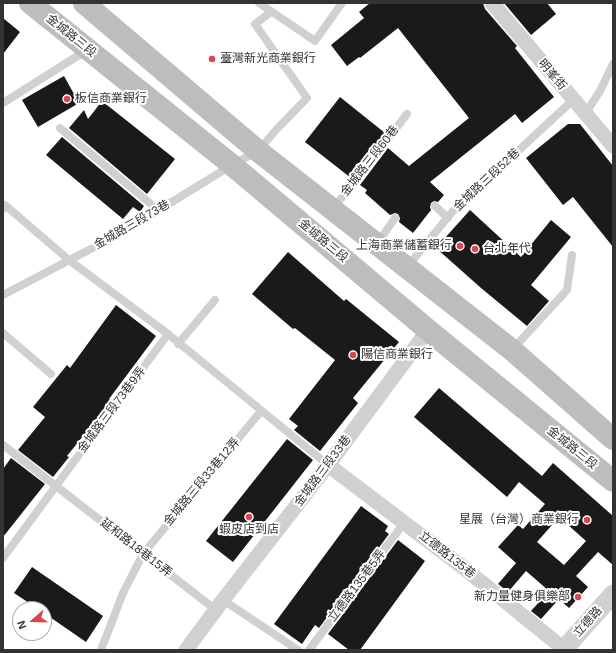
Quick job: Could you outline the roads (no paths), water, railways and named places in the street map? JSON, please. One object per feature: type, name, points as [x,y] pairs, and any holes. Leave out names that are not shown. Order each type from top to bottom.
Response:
[{"type":"main road","name":"金城路三段","points":[[30,3],[232,165],[428,330],[613,481]]},
{"type":"main road","points":[[84,3],[258,151],[333,208],[512,350],[613,439]]},
{"type":"street","name":"明峯街","points":[[492,3],[613,146]]},
{"type":"street","name":"金城路三段33巷","points":[[186,650],[219,605],[328,465],[428,330]]},
{"type":"street","name":"立德路135巷","points":[[328,465],[464,568],[563,650]]},
{"type":"street","name":"立德路","points":[[563,650],[613,594]]},
{"type":"lane","points":[[259,3],[315,41],[342,3]]},
{"type":"lane","points":[[258,151],[307,98],[255,24],[271,12]]},
{"type":"lane","points":[[3,103],[88,50]]},
{"type":"lane","points":[[585,114],[600,91],[613,64]]},
{"type":"lane","name":"金城路三段52巷","points":[[407,267],[452,212],[573,100]]},
{"type":"lane","name":"金城路三段60巷","points":[[333,208],[351,188],[407,114]]},
{"type":"lane","points":[[60,128],[158,210]]},
{"type":"lane","name":"金城路三段73巷","points":[[3,295],[123,232],[232,165],[258,151]]},
{"type":"lane","points":[[435,206],[448,218]]},
{"type":"lane","points":[[4,207],[69,260],[168,334],[178,344],[328,465]]},
{"type":"lane","points":[[377,244],[395,218]]},
{"type":"lane","points":[[512,350],[567,290],[572,255]]},
{"type":"lane","points":[[178,344],[215,300]]},
{"type":"lane","points":[[3,333],[51,374]]},
{"type":"lane","name":"金城路三段73巷9弄","points":[[4,555],[168,334]]},
{"type":"lane","name":"金城路三段33巷12弄","points":[[101,650],[123,593],[143,554],[261,411]]},
{"type":"lane","name":"延和路18巷15弄","points":[[3,444],[143,554],[219,605],[298,650]]},
{"type":"lane","name":"立德路135巷5弄","points":[[309,650],[404,522]]},
{"type":"place","name":"臺灣新光商業銀行","points":[[212,59]]},
{"type":"place","name":"板信商業銀行","points":[[67,99]]},
{"type":"place","name":"上海商業儲蓄銀行","points":[[460,246]]},
{"type":"place","name":"台北年代","points":[[475,249]]},
{"type":"place","name":"陽信商業銀行","points":[[353,355]]},
{"type":"place","name":"蝦皮店到店","points":[[249,517]]},
{"type":"place","name":"星展（台灣）商業銀行","points":[[587,520]]},
{"type":"place","name":"新力量健身俱樂部","points":[[578,597]]}]
